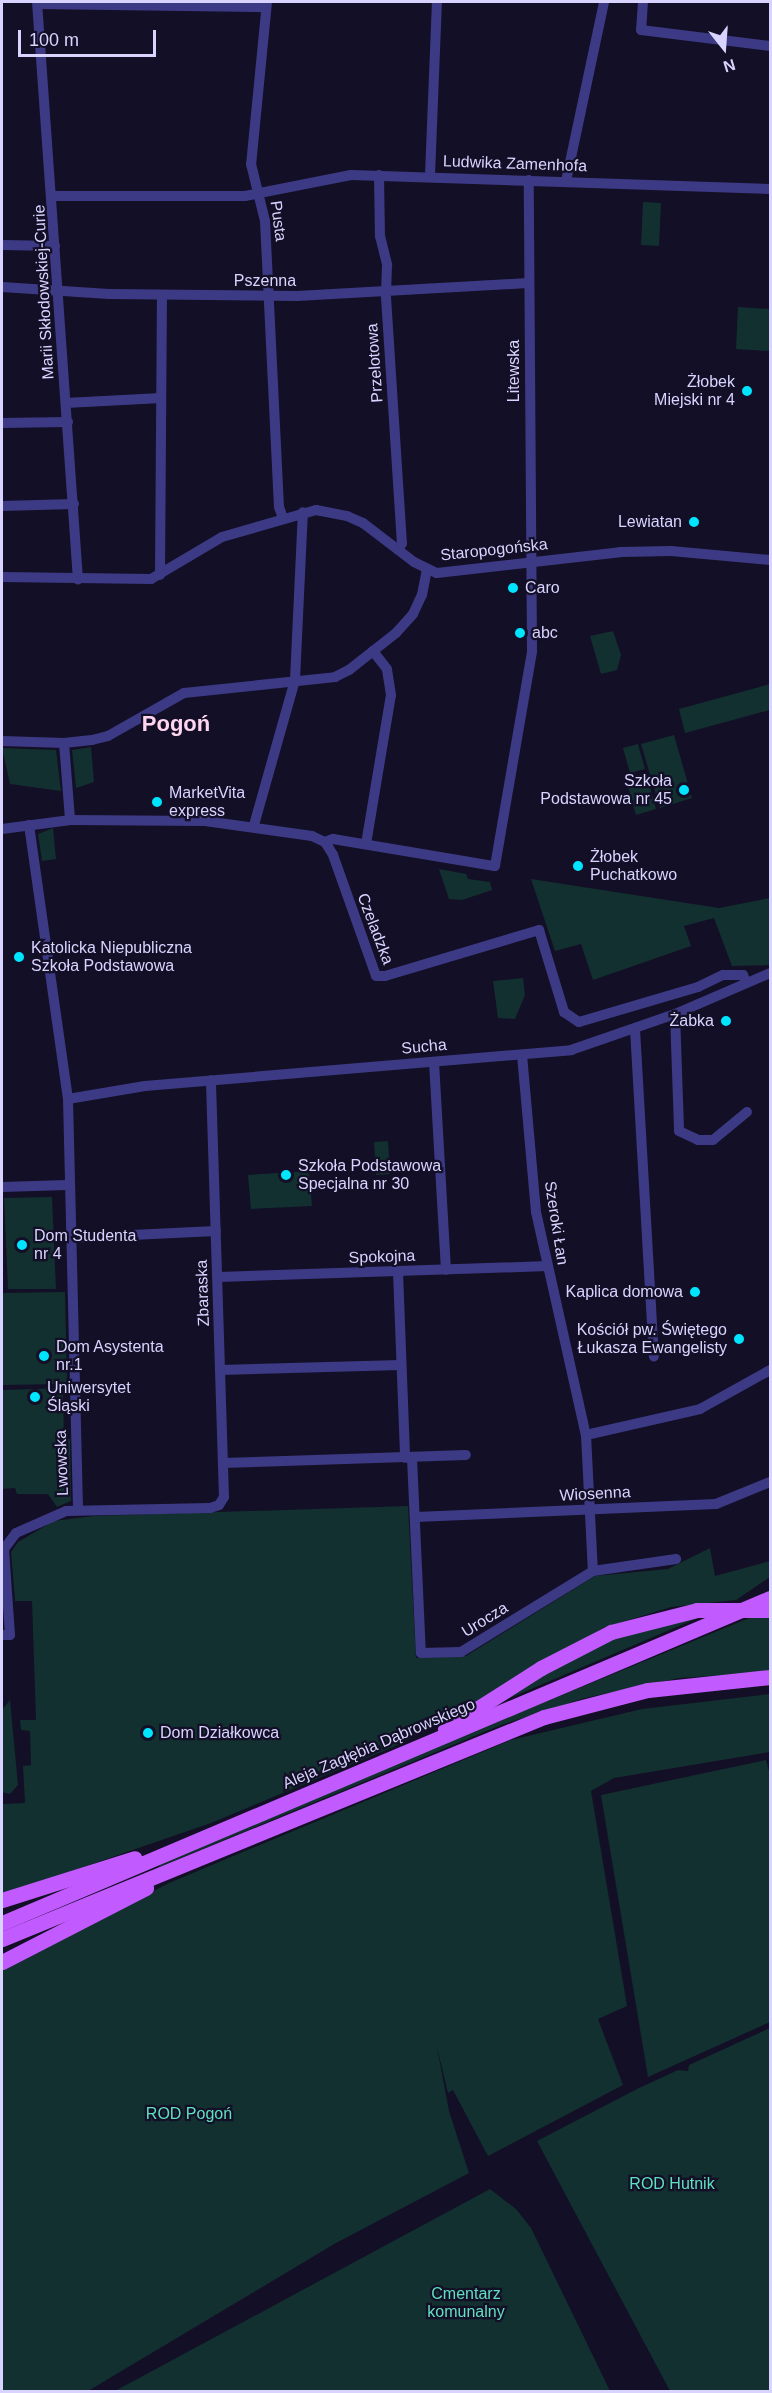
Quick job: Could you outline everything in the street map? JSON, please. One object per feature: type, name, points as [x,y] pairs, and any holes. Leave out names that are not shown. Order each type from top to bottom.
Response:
[{"type":"main road","name":"Aleja Zagłębia Dąbrowskiego","points":[[2,1923],[771,1598]]},
{"type":"main road","points":[[423,1745],[470,1711],[595,1638],[675,1613],[725,1608],[771,1610]]},
{"type":"main road","points":[[2,1940],[544,1717],[648,1690],[771,1677]]},
{"type":"main road","points":[[2,1900],[196,1840]]},
{"type":"main road","points":[[2,1962],[110,1908],[200,1857]]},
{"type":"street","points":[[430,175],[437,2]]},
{"type":"street","points":[[566,181],[604,2]]},
{"type":"street","points":[[643,2],[641,30],[771,46]]},
{"type":"street","points":[[37,3],[267,4]]},
{"type":"street","name":"Marii Skłodowskiej-Curie","points":[[37,3],[54,196],[55,246],[78,580]]},
{"type":"street","name":"Pusta","points":[[267,4],[251,164],[265,221],[279,507],[283,518]]},
{"type":"street","name":"Ludwika Zamenhofa","points":[[54,196],[259,194],[334,176],[379,175],[430,175],[771,189]]},
{"type":"street","name":"Przelotowa","points":[[379,175],[380,236],[387,265],[386,292],[402,543],[398,550]]},
{"type":"street","name":"Litewska","points":[[366,844],[495,866],[531,660],[529,180]]},
{"type":"street","points":[[2,245],[55,246]]},
{"type":"street","name":"Pszenna","points":[[2,287],[162,295],[270,296],[528,284]]},
{"type":"street","points":[[160,575],[162,295]]},
{"type":"street","points":[[66,403],[161,398]]},
{"type":"street","points":[[2,423],[68,422]]},
{"type":"street","points":[[2,506],[74,504]]},
{"type":"street","name":"Staropogońska","points":[[2,577],[78,580],[148,579],[160,575],[214,541],[303,512],[330,511],[347,516],[427,570],[437,573],[620,552],[671,551],[771,560]]},
{"type":"street","points":[[254,825],[295,680],[303,512]]},
{"type":"street","points":[[2,741],[64,743],[108,736],[184,693],[335,676],[372,651],[413,614],[422,595],[427,570]]},
{"type":"street","points":[[2,830],[70,820],[254,825],[325,842],[333,839],[366,844],[391,695],[387,669],[372,651]]},
{"type":"street","points":[[64,743],[70,820]]},
{"type":"street","name":"Lwowska","points":[[29,825],[68,1099],[69,1238],[78,1510],[219,1504]]},
{"type":"street","name":"Czeladzka","points":[[325,842],[376,976],[385,976],[539,930],[564,1012],[573,1021],[586,1021],[698,987],[723,975],[743,975],[746,982]]},
{"type":"street","name":"Sucha","points":[[68,1099],[211,1080],[522,1055],[586,1047],[675,1014],[771,973]]},
{"type":"street","points":[[675,1014],[679,1131],[698,1140],[713,1140],[747,1112]]},
{"type":"street","points":[[635,1029],[654,1356]]},
{"type":"street","name":"Szeroki Łan","points":[[522,1055],[536,1212],[586,1435],[593,1571]]},
{"type":"street","points":[[434,1062],[446,1270]]},
{"type":"street","name":"Zbaraska","points":[[211,1080],[224,1497],[219,1504]]},
{"type":"street","points":[[2,1187],[68,1185]]},
{"type":"street","points":[[69,1238],[216,1231]]},
{"type":"street","name":"Spokojna","points":[[218,1277],[547,1266]]},
{"type":"street","name":"Urocza","points":[[398,1272],[400,1365],[416,1517],[422,1653],[461,1652],[593,1571],[676,1559]]},
{"type":"street","points":[[220,1370],[400,1365]]},
{"type":"street","points":[[586,1435],[699,1408],[771,1370]]},
{"type":"street","points":[[223,1463],[466,1455]]},
{"type":"street","name":"Wiosenna","points":[[416,1517],[716,1504],[771,1482]]},
{"type":"street","points":[[2,1635],[10,1635],[4,1549],[8,1540],[31,1524],[78,1510]]},
{"type":"green space","points":[[643,202],[661,203],[659,246],[641,245]]},
{"type":"green space","points":[[738,307],[770,309],[770,351],[736,349]]},
{"type":"green space","points":[[613,631],[621,655],[617,670],[601,674],[590,636]]},
{"type":"green space","points":[[770,684],[770,710],[685,733],[679,709]]},
{"type":"green space","points":[[674,735],[692,798],[660,808],[641,744]]},
{"type":"green space","points":[[638,744],[645,769],[630,773],[623,748]]},
{"type":"green space","points":[[91,747],[94,782],[76,788],[72,750]]},
{"type":"green space","points":[[2,748],[56,750],[61,791],[10,784]]},
{"type":"green space","points":[[646,773],[656,809],[636,815],[626,779]]},
{"type":"green space","points":[[53,828],[56,859],[42,861],[38,834]]},
{"type":"green space","points":[[439,869],[466,874],[468,879],[490,882],[492,890],[462,900],[449,899]]},
{"type":"green space","points":[[531,879],[719,908],[770,898],[770,965],[732,966],[714,918],[684,926],[691,946],[593,980],[581,944],[555,951]]},
{"type":"green space","points":[[523,978],[525,995],[515,1019],[498,1018],[493,981]]},
{"type":"green space","points":[[388,1141],[390,1174],[376,1175],[374,1142]]},
{"type":"green space","points":[[309,1171],[312,1206],[251,1209],[248,1175]]},
{"type":"green space","points":[[52,1197],[56,1289],[8,1289],[4,1198]]},
{"type":"green space","points":[[65,1292],[67,1384],[2,1385],[2,1293]]},
{"type":"green space","points":[[68,1388],[68,1394],[63,1394],[64,1439],[70,1439],[71,1501],[57,1507],[48,1494],[17,1494],[15,1488],[2,1489],[2,1390]]},
{"type":"green space","points":[[408,1506],[416,1658],[466,1656],[595,1576],[668,1569],[710,1548],[715,1576],[770,1561],[770,1577],[736,1600],[671,1607],[603,1628],[455,1716],[393,1747],[211,1823],[2,1895],[2,1804],[25,1803],[23,1766],[31,1765],[30,1731],[21,1730],[20,1720],[36,1720],[32,1601],[15,1601],[11,1552],[18,1542],[54,1521],[94,1516]]},
{"type":"green space","points":[[759,1614],[770,1616],[770,1672],[679,1678],[585,1698],[501,1725],[159,1867],[161,1860]]},
{"type":"green space","points":[[700,1617],[504,1699],[549,1668],[623,1631]]},
{"type":"green space","name":"ROD Pogoń","points":[[770,1694],[770,1752],[614,1778],[591,1791],[627,2006],[598,2019],[623,2085],[488,2156],[453,2090],[448,2093],[437,2047],[449,2111],[469,2173],[336,2243],[88,2391],[2,2392],[2,1971],[169,1883],[511,1740],[642,1709]]},
{"type":"green space","points":[[10,1700],[18,1785],[10,1794],[2,1792],[2,1710]]},
{"type":"green space","points":[[766,1760],[770,1775],[770,2022],[648,2077],[601,1795]]},
{"type":"green space","name":"ROD Hutnik","points":[[770,2028],[770,2391],[670,2391],[537,2141],[637,2089],[678,2070],[688,2071],[689,2065]]},
{"type":"green space","name":"Cmentarz komunalny","points":[[490,2189],[516,2209],[531,2228],[610,2391],[115,2391]]},
{"type":"place","name":"Żłobek Miejski nr 4","points":[[747,391]]},
{"type":"place","name":"Lewiatan","points":[[694,522]]},
{"type":"place","name":"Caro","points":[[513,588]]},
{"type":"place","name":"abc","points":[[520,633]]},
{"type":"place","name":"Szkoła Podstawowa nr 45","points":[[684,790]]},
{"type":"place","name":"MarketVita express","points":[[157,802]]},
{"type":"place","name":"Żłobek Puchatkowo","points":[[578,866]]},
{"type":"place","name":"Katolicka Niepubliczna Szkoła Podstawowa","points":[[19,957]]},
{"type":"place","name":"Żabka","points":[[726,1021]]},
{"type":"place","name":"Szkoła Podstawowa Specjalna nr 30","points":[[286,1175]]},
{"type":"place","name":"Dom Studenta nr 4","points":[[22,1245]]},
{"type":"place","name":"Kaplica domowa","points":[[695,1292]]},
{"type":"place","name":"Kościół pw. Świętego Łukasza Ewangelisty","points":[[739,1339]]},
{"type":"place","name":"Dom Asystenta nr.1","points":[[44,1356]]},
{"type":"place","name":"Uniwersytet Śląski","points":[[35,1397]]},
{"type":"place","name":"Dom Działkowca","points":[[148,1733]]},
{"type":"district","name":"Pogoń","points":[[176,724]]}]
